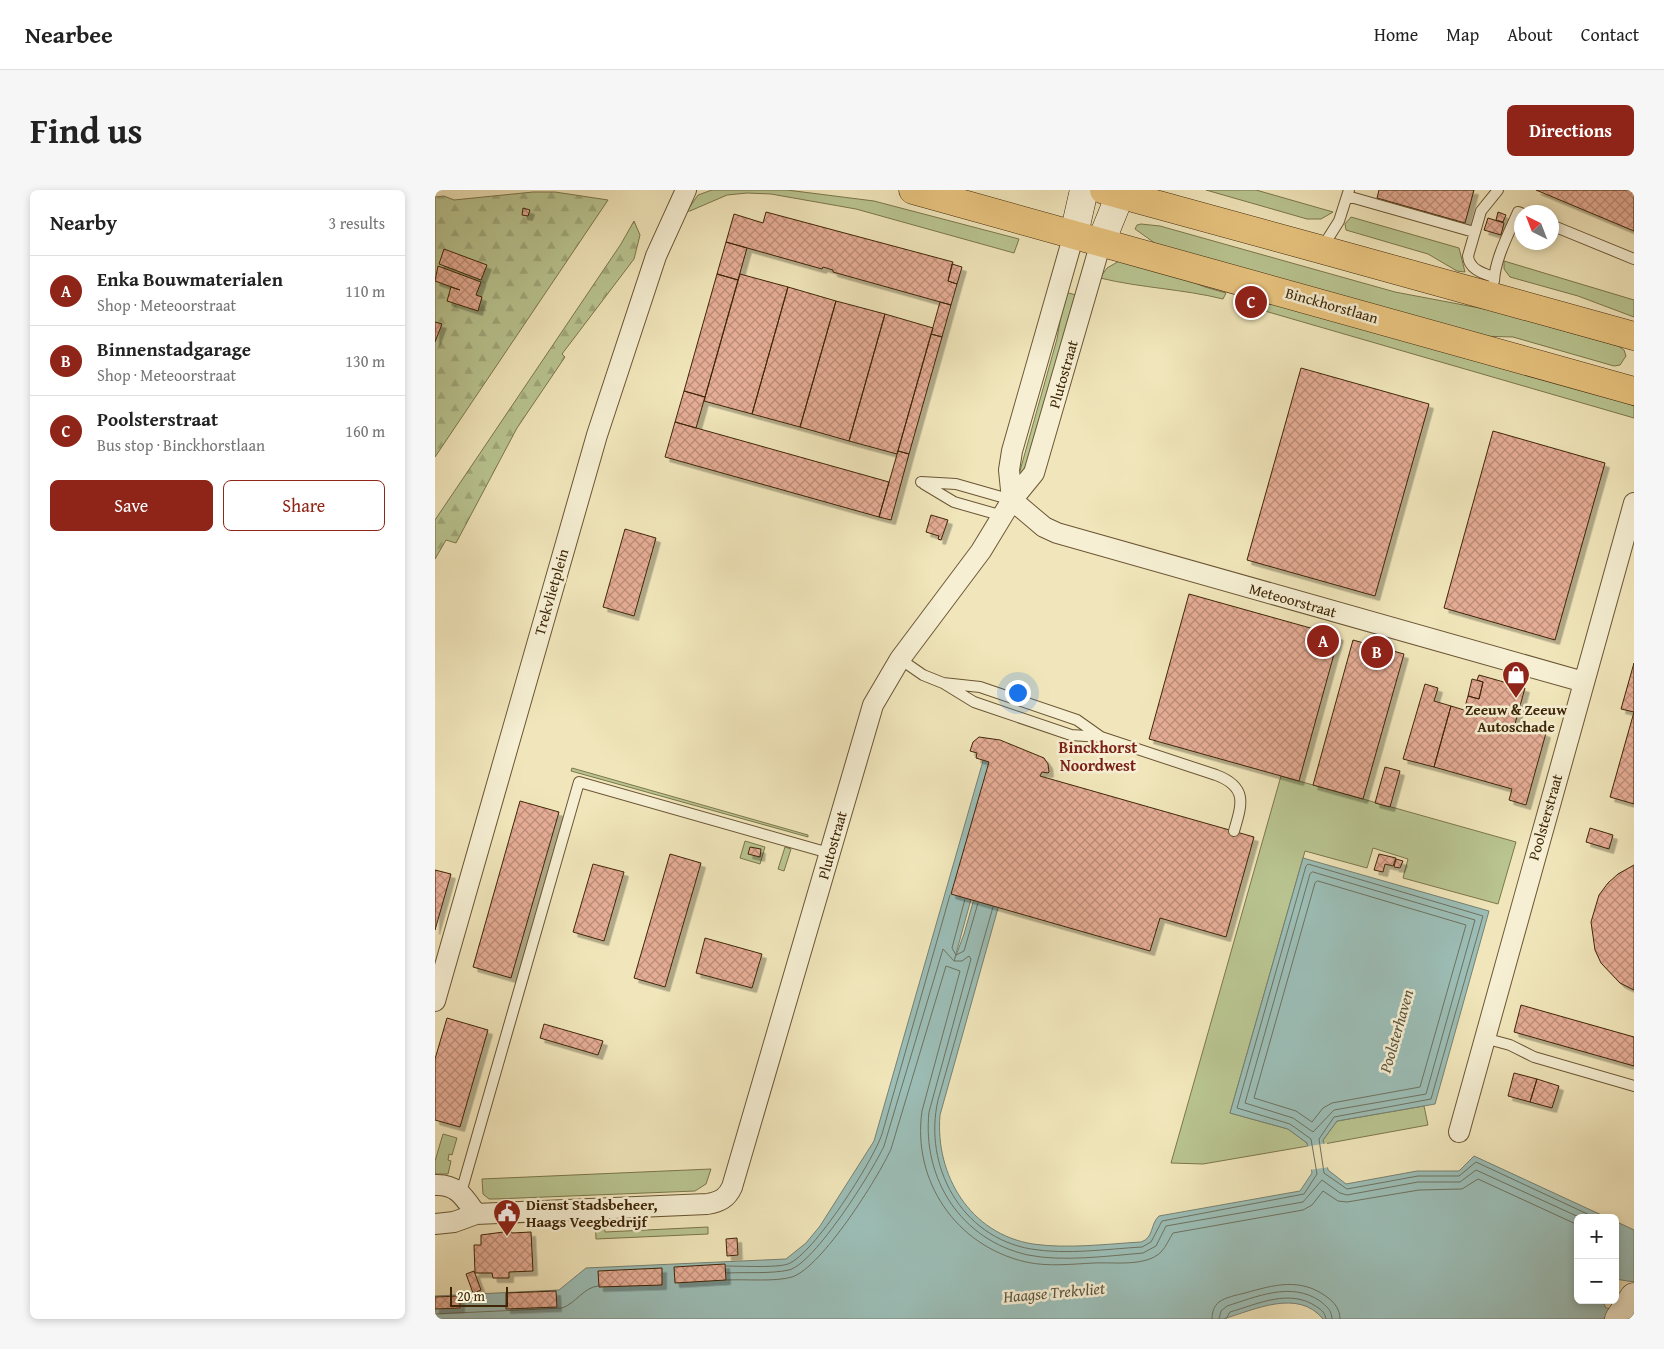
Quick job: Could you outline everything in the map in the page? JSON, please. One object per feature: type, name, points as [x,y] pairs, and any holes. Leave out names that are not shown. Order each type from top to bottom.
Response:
[{"type":"main road","name":"Binckhorstlaan","points":[[913,190],[1634,391]]},
{"type":"main road","points":[[1074,234],[1084,190]]},
{"type":"main road","points":[[1101,242],[1115,192],[1217,222],[1322,248],[1493,286],[1634,336]]},
{"type":"main road","points":[[1588,378],[1634,372]]},
{"type":"street","name":"Trekvlietplein","points":[[435,1001],[597,435],[656,256],[686,190]]},
{"type":"street","name":"Plutostraat","points":[[1008,508],[1011,455],[1074,234]]},
{"type":"street","name":"Plutostraat","points":[[469,1217],[702,1204],[721,1200],[732,1187],[873,705],[900,659],[981,551],[1008,508],[1031,479],[1037,464],[1101,242]]},
{"type":"street","name":"Poolsterstraat","points":[[1459,1132],[1634,503]]},
{"type":"street","name":"Meteoorstraat","points":[[1008,508],[1057,533],[1583,682]]},
{"type":"street","points":[[435,1184],[449,1185],[461,1193],[469,1217],[435,1224]]},
{"type":"lane","points":[[1498,190],[1482,208],[1468,252],[1469,263],[1493,286],[1514,228]]},
{"type":"lane","points":[[1322,248],[1339,221],[1348,193],[1474,232]]},
{"type":"lane","points":[[1559,228],[1634,259]]},
{"type":"lane","points":[[921,482],[955,484],[1008,508],[954,502],[921,482]]},
{"type":"lane","points":[[900,659],[923,675],[943,683],[974,702],[1071,735],[1101,737],[1216,775],[1233,784],[1239,791],[1241,799],[1234,831]]},
{"type":"lane","points":[[943,683],[980,688],[1077,720],[1101,737]]},
{"type":"lane","points":[[461,1193],[579,782],[829,853]]},
{"type":"lane","points":[[1484,1038],[1510,1045],[1534,1057],[1634,1086]]},
{"type":"green space","points":[[712,190],[787,190],[874,201],[1019,239],[1014,253],[856,209],[771,194],[747,193],[727,195],[687,211],[698,195]]},
{"type":"green space","points":[[1206,190],[1256,190],[1333,212],[1321,219],[1307,219]]},
{"type":"green space","points":[[533,192],[555,192],[608,200],[435,457],[435,197],[444,196],[454,200]]},
{"type":"green space","points":[[1351,217],[1459,248],[1465,272],[1457,271],[1428,254],[1346,230],[1345,224]]},
{"type":"green space","points":[[634,221],[640,235],[634,259],[562,354],[565,357],[517,428],[456,543],[446,540],[435,559],[435,520],[621,244]]},
{"type":"green space","points":[[1137,225],[1160,226],[1395,292],[1490,310],[1618,346],[1624,350],[1626,356],[1620,365],[1614,366],[1513,337],[1479,336],[1156,244],[1135,229]]},
{"type":"green space","points":[[1121,260],[1153,265],[1205,287],[1226,293],[1223,299],[1100,278],[1107,268]]},
{"type":"green space","points":[[1504,261],[1634,300],[1634,317],[1578,296],[1510,277],[1504,269]]},
{"type":"green space","points":[[1065,292],[1076,295],[1021,486],[1016,485],[1057,339]]},
{"type":"green space","points":[[1253,300],[1292,305],[1590,390],[1634,406],[1634,418],[1251,307]]},
{"type":"green space","points":[[572,768],[808,835],[808,837],[571,771]]},
{"type":"green space","points":[[1281,776],[1516,842],[1498,904],[1403,878],[1408,859],[1373,848],[1367,868],[1305,851],[1230,1113],[1288,1129],[1307,1143],[1308,1146],[1203,1164],[1171,1163]]},
{"type":"green space","points":[[745,841],[765,847],[760,864],[740,858]]},
{"type":"green space","points":[[785,847],[791,849],[784,871],[778,869]]},
{"type":"green space","points":[[1424,1106],[1428,1125],[1324,1144],[1323,1140],[1337,1121]]},
{"type":"green space","points":[[443,1134],[457,1138],[452,1155],[449,1154],[448,1160],[451,1161],[448,1174],[435,1174],[435,1161]]},
{"type":"green space","points":[[711,1169],[706,1184],[695,1191],[495,1199],[489,1199],[483,1194],[482,1179]]},
{"type":"green space","points":[[604,1216],[605,1232],[708,1227],[708,1234],[596,1239],[595,1217]]},
{"type":"water","points":[[987,747],[1011,754],[954,961],[964,934],[1015,755],[1039,762],[940,1115],[940,1137],[944,1159],[951,1180],[961,1198],[975,1215],[991,1228],[1011,1238],[1033,1244],[1101,1245],[1141,1242],[1145,1240],[1159,1216],[1300,1191],[1312,1173],[1307,1143],[1288,1129],[1230,1113],[1303,858],[1489,911],[1435,1104],[1337,1121],[1323,1140],[1328,1170],[1346,1184],[1417,1171],[1459,1171],[1474,1156],[1599,1214],[1574,1214],[1574,1304],[1604,1304],[1606,1308],[1634,1311],[1634,1319],[1323,1319],[1313,1310],[1289,1303],[1262,1307],[1223,1319],[435,1319],[435,1296],[559,1290],[586,1268],[786,1259],[806,1243],[820,1226],[874,1141]]},
{"type":"water","points":[[1619,1223],[1634,1230],[1634,1282],[1619,1280]]},
{"type":"pier","points":[[1327,1143],[1330,1167],[1309,1170],[1305,1147]]},
{"type":"building","points":[[1379,190],[1474,190],[1465,223],[1377,198]]},
{"type":"building","points":[[1536,190],[1634,190],[1634,231]]},
{"type":"building","points":[[523,208],[530,210],[528,216],[522,215]]},
{"type":"building","points":[[766,212],[953,262],[948,281],[957,284],[951,305],[833,272],[833,270],[823,267],[822,269],[726,242],[734,214],[763,223]]},
{"type":"building","points":[[1498,212],[1506,215],[1503,222],[1496,220]]},
{"type":"building","points":[[1488,218],[1504,223],[1501,235],[1484,230]]},
{"type":"building","points":[[726,242],[747,248],[738,280],[717,274]]},
{"type":"building","points":[[444,249],[487,265],[481,280],[439,264]]},
{"type":"building","points":[[952,264],[962,267],[957,284],[948,281]]},
{"type":"building","points":[[438,266],[481,282],[476,295],[482,297],[478,311],[447,301],[451,287],[460,290],[435,281]]},
{"type":"building","points":[[717,274],[738,280],[705,397],[684,391]]},
{"type":"building","points":[[740,274],[788,287],[752,414],[704,401]]},
{"type":"building","points":[[788,287],[836,301],[800,427],[752,414]]},
{"type":"building","points":[[836,301],[885,314],[849,441],[800,427]]},
{"type":"building","points":[[940,302],[951,305],[942,337],[931,334]]},
{"type":"building","points":[[885,314],[933,328],[897,454],[849,441]]},
{"type":"building","points":[[435,322],[442,324],[435,342]]},
{"type":"building","points":[[931,334],[942,337],[909,454],[898,451]]},
{"type":"building","points":[[1301,368],[1429,404],[1375,596],[1247,560]]},
{"type":"building","points":[[684,391],[705,397],[696,428],[675,422]]},
{"type":"building","points":[[675,422],[889,482],[879,517],[665,457]]},
{"type":"building","points":[[1493,431],[1605,463],[1555,640],[1444,608]]},
{"type":"building","points":[[898,451],[909,454],[891,520],[879,517]]},
{"type":"building","points":[[931,515],[948,520],[941,540],[938,539],[939,536],[926,532]]},
{"type":"building","points":[[625,529],[656,538],[634,616],[603,607]]},
{"type":"building","points":[[1189,594],[1339,636],[1299,781],[1149,739]]},
{"type":"building","points":[[1353,640],[1404,654],[1363,799],[1313,785]]},
{"type":"building","points":[[1634,663],[1634,712],[1621,709]]},
{"type":"building","points":[[1479,675],[1525,688],[1515,724],[1546,733],[1526,805],[1509,800],[1512,789],[1434,767],[1451,706],[1464,710],[1468,696],[1479,699],[1483,682],[1477,680]]},
{"type":"building","points":[[1472,679],[1483,682],[1479,699],[1468,696]]},
{"type":"building","points":[[1425,684],[1438,688],[1434,701],[1451,706],[1434,767],[1403,759]]},
{"type":"building","points":[[1634,712],[1634,804],[1610,797]]},
{"type":"building","points":[[979,737],[1000,740],[1044,758],[1048,764],[1049,772],[1042,772],[1040,776],[1254,837],[1226,937],[1160,918],[1150,951],[951,894],[989,762],[976,758],[977,753],[970,751],[973,742]]},
{"type":"building","points":[[1385,767],[1400,771],[1390,807],[1375,803]]},
{"type":"building","points":[[520,801],[559,812],[511,978],[473,967]]},
{"type":"building","points":[[1590,828],[1613,835],[1609,849],[1586,842]]},
{"type":"building","points":[[750,847],[761,849],[760,857],[748,854]]},
{"type":"building","points":[[670,854],[701,863],[665,987],[634,978]]},
{"type":"building","points":[[1379,854],[1396,858],[1393,866],[1385,864],[1383,872],[1374,870]]},
{"type":"building","points":[[1396,859],[1403,861],[1400,868],[1394,867]]},
{"type":"building","points":[[593,864],[624,872],[604,941],[573,932]]},
{"type":"building","points":[[1634,865],[1634,990],[1620,983],[1601,963],[1595,950],[1591,922],[1599,895],[1608,883],[1618,874]]},
{"type":"building","points":[[435,870],[451,874],[435,930]]},
{"type":"building","points":[[705,938],[762,954],[752,988],[696,973]]},
{"type":"building","points":[[1521,1005],[1634,1037],[1634,1066],[1514,1032]]},
{"type":"building","points":[[447,1018],[488,1030],[460,1127],[435,1120],[435,1059]]},
{"type":"building","points":[[544,1024],[603,1041],[598,1055],[540,1038]]},
{"type":"building","points":[[1514,1073],[1537,1079],[1530,1102],[1508,1096]]},
{"type":"building","points":[[1537,1079],[1559,1086],[1552,1108],[1530,1102]]},
{"type":"building","points":[[511,1231],[512,1233],[531,1232],[533,1271],[509,1272],[509,1278],[493,1278],[492,1273],[475,1273],[474,1245],[481,1245],[481,1235]]},
{"type":"building","points":[[737,1238],[738,1255],[727,1256],[726,1239]]},
{"type":"building","points":[[725,1264],[726,1280],[675,1283],[674,1267]]},
{"type":"building","points":[[662,1268],[662,1285],[599,1287],[598,1271]]},
{"type":"building","points":[[474,1271],[481,1290],[473,1293],[466,1274]]},
{"type":"building","points":[[556,1291],[557,1307],[506,1309],[506,1293]]},
{"type":"building","points":[[460,1296],[460,1308],[435,1309],[435,1297]]},
{"type":"place","name":"Poolsterstraat","points":[[1251,302]]},
{"type":"place","name":"Enka Bouwmaterialen","points":[[1323,641]]},
{"type":"place","name":"Binnenstadgarage","points":[[1377,652]]},
{"type":"place","name":"Zeeuw & Zeeuw Autoschade","points":[[1516,699]]},
{"type":"place","name":"Dienst Stadsbeheer, Haags Veegbedrijf","points":[[507,1237]]},
{"type":"district","name":"Binckhorst Noordwest","points":[[1098,756]]},
{"type":"water label","name":"Poolsterhaven","points":[[1396,1031]]},
{"type":"water label","name":"Haagse Trekvliet","points":[[1054,1292]]}]
